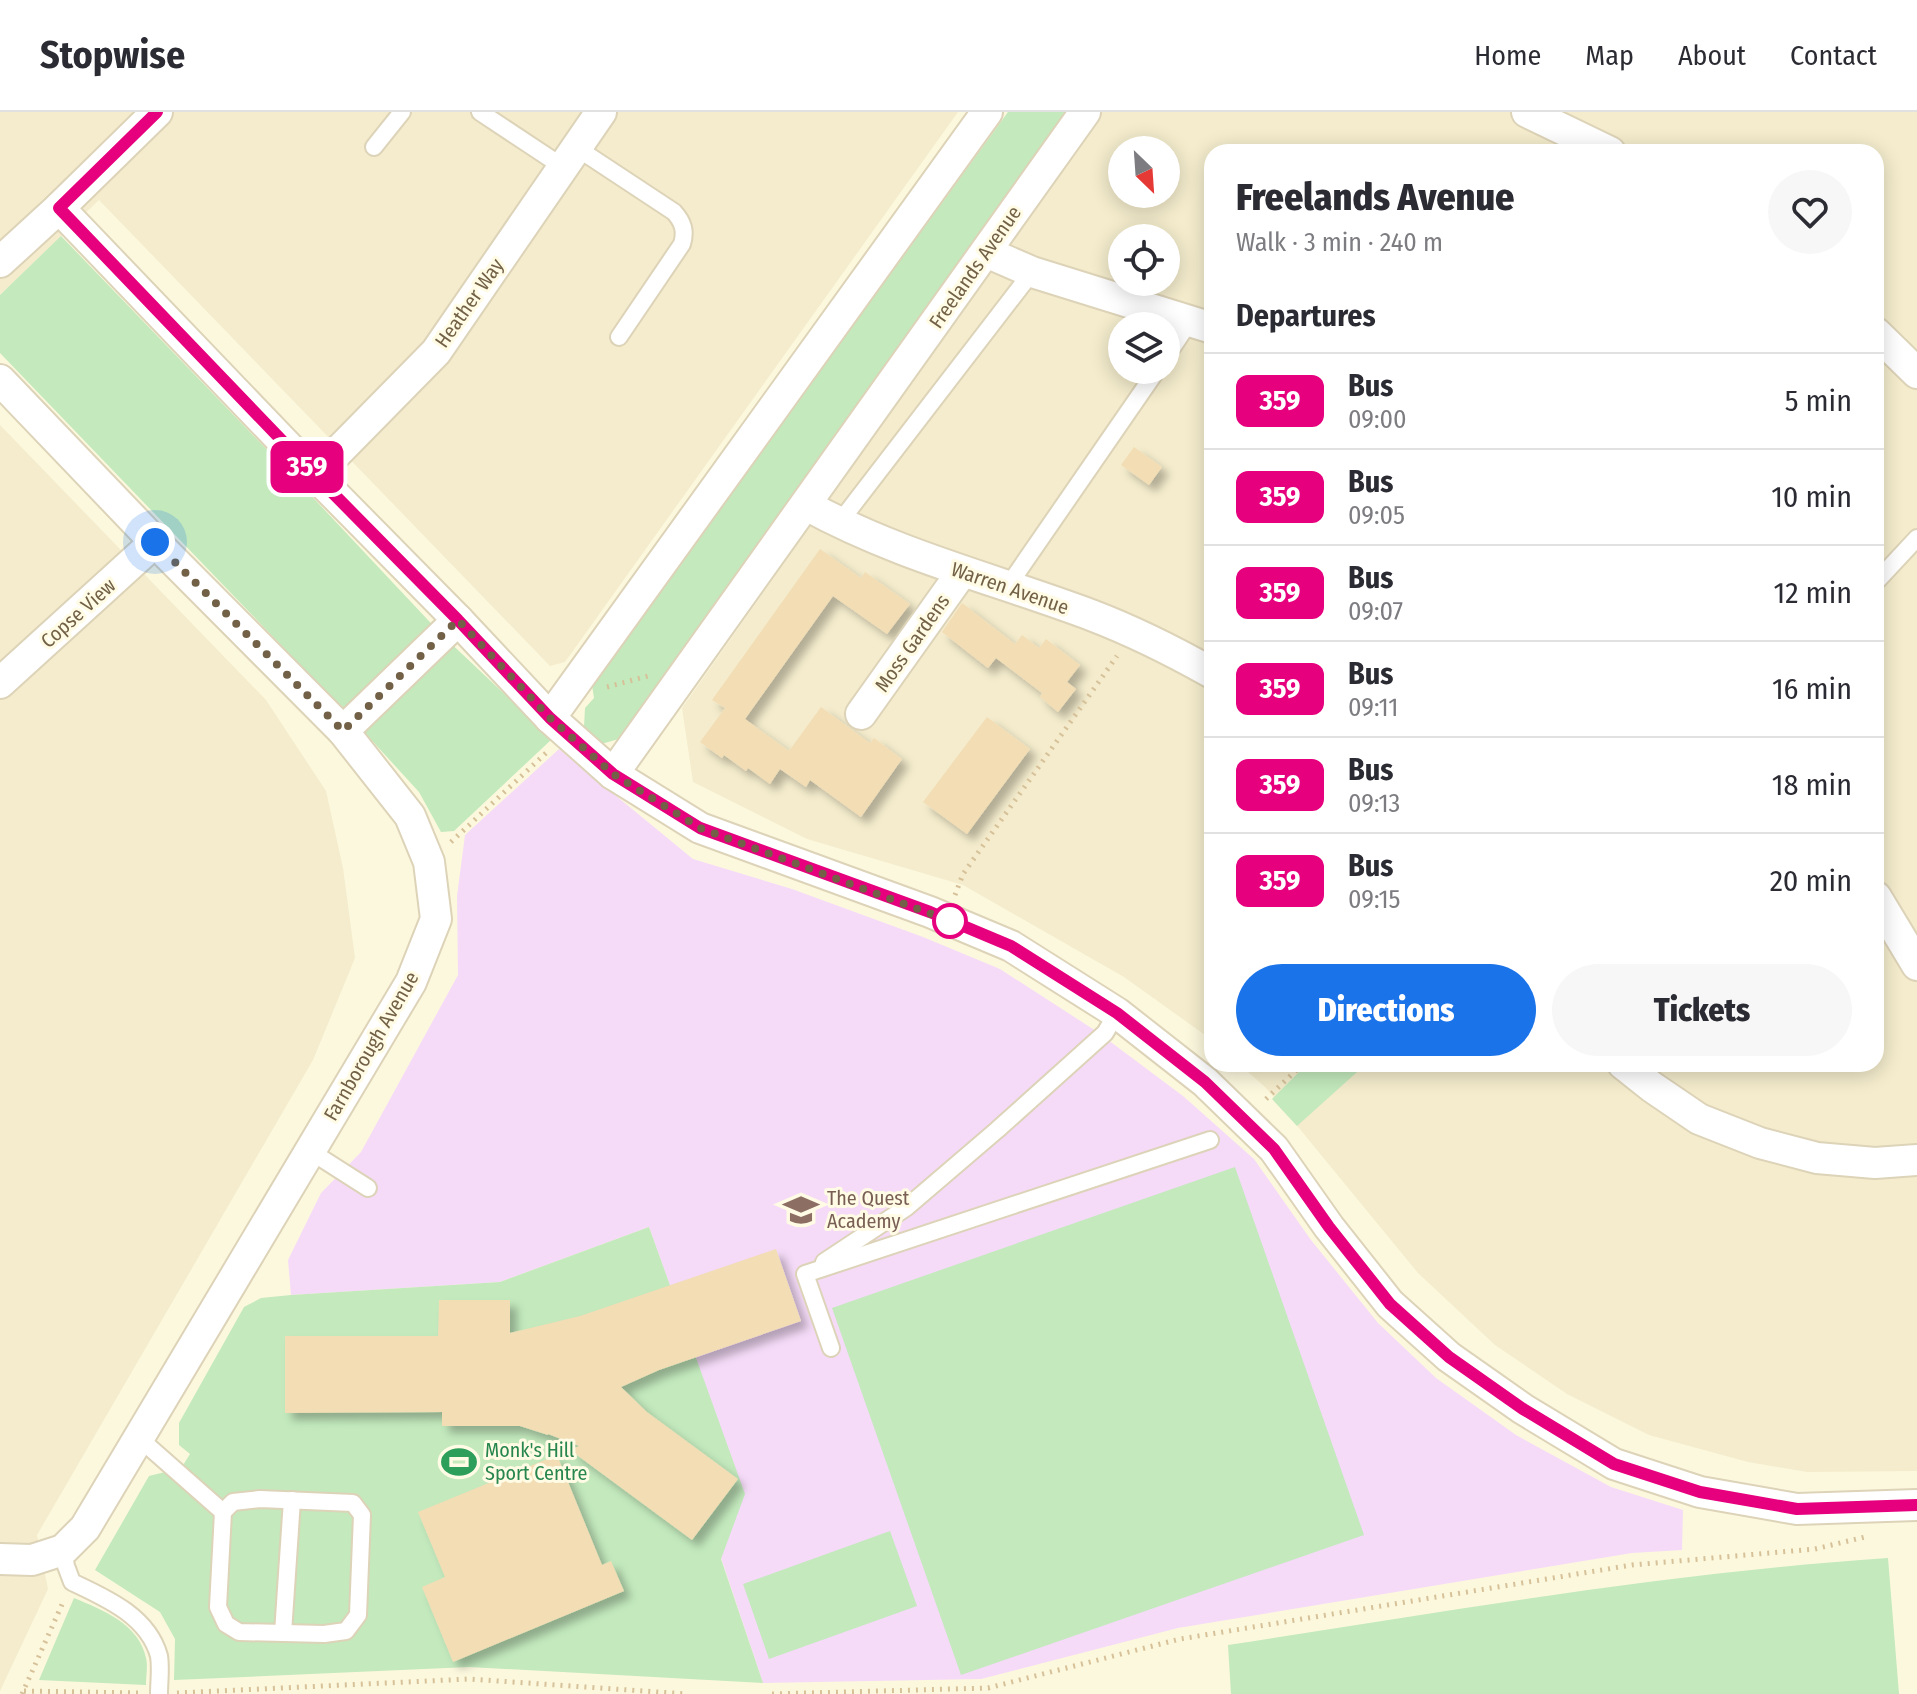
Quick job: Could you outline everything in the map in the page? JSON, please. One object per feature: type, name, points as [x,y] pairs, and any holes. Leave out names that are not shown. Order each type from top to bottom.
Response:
[{"type":"street","points":[[0,262],[157,112]]},
{"type":"street","name":"Heather Way","points":[[315,475],[436,352],[601,112]]},
{"type":"street","points":[[561,717],[987,112]]},
{"type":"street","name":"Freelands Avenue","points":[[613,774],[1085,112]]},
{"type":"street","points":[[1527,112],[1593,144]]},
{"type":"street","points":[[59,208],[315,475],[458,620],[561,717],[613,774],[700,828],[1011,946],[1117,1013],[1205,1082],[1274,1149],[1329,1227],[1390,1304],[1449,1357],[1523,1409],[1614,1464],[1700,1492],[1797,1509],[1917,1505]]},
{"type":"street","points":[[986,252],[1032,272],[1201,325]]},
{"type":"street","points":[[1884,341],[1917,373]]},
{"type":"street","name":"Farnborough Avenue","points":[[0,380],[343,731],[410,816],[429,862],[436,919],[411,982],[85,1528],[63,1550]]},
{"type":"street","name":"Warren Avenue","points":[[806,505],[839,523],[911,553],[1133,632],[1204,669]]},
{"type":"street","name":"Copse View","points":[[0,683],[155,542]]},
{"type":"street","name":"Moss Gardens","points":[[861,714],[962,572]]},
{"type":"street","points":[[343,731],[458,620]]},
{"type":"street","points":[[1884,910],[1917,965]]},
{"type":"street","points":[[1633,1072],[1699,1119],[1760,1143],[1817,1158],[1875,1163],[1917,1160]]},
{"type":"street","points":[[0,1559],[32,1560],[63,1550]]},
{"type":"lane","points":[[374,147],[402,112]]},
{"type":"lane","points":[[480,112],[674,212],[683,225],[685,235],[682,244],[619,337]]},
{"type":"lane","points":[[839,523],[1032,272]]},
{"type":"lane","points":[[1180,344],[1201,325]]},
{"type":"lane","points":[[1008,586],[1147,384]]},
{"type":"lane","points":[[1884,573],[1917,538]]},
{"type":"lane","points":[[805,1274],[919,1197],[1105,1033],[1117,1013]]},
{"type":"lane","points":[[805,1274],[1210,1140]]},
{"type":"lane","points":[[310,1151],[368,1188]]},
{"type":"lane","points":[[805,1274],[831,1348]]},
{"type":"lane","points":[[139,1438],[223,1512]]},
{"type":"lane","points":[[260,1499],[353,1503],[362,1515],[358,1615],[346,1631],[324,1634],[239,1632],[226,1624],[218,1607],[223,1512],[233,1502],[260,1499]]},
{"type":"lane","points":[[283,1633],[292,1500]]},
{"type":"lane","points":[[63,1550],[72,1582],[103,1596],[133,1616],[150,1635],[159,1659],[159,1694]]},
{"type":"path","points":[[946,919],[963,874],[1133,632]]},
{"type":"path","points":[[429,862],[561,717],[691,665]]},
{"type":"path","points":[[1266,1099],[1295,1072]]},
{"type":"path","points":[[772,1694],[988,1688],[1180,1639],[1632,1565],[1815,1549],[1867,1537]]},
{"type":"path","points":[[72,1582],[23,1692],[159,1694],[469,1679],[687,1694]]},
{"type":"shaded area","points":[[0,112],[958,112],[565,662],[550,666],[99,200],[0,295]]},
{"type":"shaded area","points":[[1102,112],[1917,112],[1917,1471],[1807,1472],[1748,1462],[1649,1435],[1567,1394],[1495,1345],[1418,1273],[1266,1088],[1248,1072],[1884,1072],[1884,144],[1204,144],[1204,1034],[1124,977],[963,885],[807,839],[693,782],[682,708]]},
{"type":"shaded area","points":[[0,425],[266,700],[326,791],[343,868],[355,958],[313,1060],[37,1535],[48,1589],[0,1691]]},
{"type":"shaded area","name":"The Quest Academy","points":[[559,749],[693,859],[792,889],[1000,969],[1096,1031],[1183,1096],[1254,1159],[1311,1240],[1378,1323],[1436,1378],[1516,1435],[1611,1487],[1683,1510],[1682,1550],[1632,1553],[1178,1628],[981,1679],[763,1683],[721,1558],[744,1494],[649,1227],[500,1282],[291,1295],[288,1260],[321,1193],[361,1152],[458,975],[457,896],[465,835]]},
{"type":"green space","points":[[1008,112],[1070,112],[626,737],[601,744],[584,727],[585,708],[594,698],[592,685]]},
{"type":"green space","points":[[61,236],[442,635],[552,739],[454,831],[441,832],[419,792],[354,721],[0,353],[0,295]]},
{"type":"green space","points":[[1299,1072],[1357,1072],[1297,1126],[1272,1099]]},
{"type":"green space","points":[[1235,1167],[1364,1535],[961,1675],[832,1308]]},
{"type":"green space","name":"Monk's Hill Sport Centre","points":[[649,1227],[745,1494],[721,1559],[763,1683],[469,1667],[174,1680],[175,1639],[160,1612],[95,1570],[149,1476],[165,1472],[175,1478],[190,1454],[179,1445],[179,1423],[244,1307],[261,1298],[291,1295],[500,1282]]},
{"type":"green space","points":[[890,1531],[917,1606],[769,1659],[743,1584]]},
{"type":"green space","points":[[1888,1558],[1899,1694],[1231,1694],[1228,1645],[1640,1583]]},
{"type":"green space","points":[[74,1598],[118,1620],[136,1636],[146,1658],[146,1685],[39,1680]]},
{"type":"building","points":[[1134,447],[1162,467],[1149,485],[1121,465]]},
{"type":"building","points":[[820,549],[861,578],[865,572],[910,604],[887,634],[833,596],[745,719],[789,751],[821,707],[870,743],[874,738],[902,759],[861,817],[810,780],[806,787],[780,769],[770,784],[724,755],[722,758],[700,742],[725,708],[712,700]]},
{"type":"building","points":[[962,603],[1015,644],[1022,635],[1039,648],[1046,639],[1080,665],[1067,682],[1076,689],[1058,712],[1040,697],[1042,693],[996,658],[988,668],[942,632]]},
{"type":"building","points":[[987,717],[1030,749],[967,834],[923,802]]},
{"type":"building","points":[[776,1249],[801,1321],[659,1370],[621,1387],[647,1412],[738,1479],[692,1540],[570,1450],[579,1446],[548,1434],[520,1426],[442,1426],[442,1412],[285,1413],[285,1336],[438,1336],[439,1300],[510,1300],[510,1333],[580,1316]]},
{"type":"building","points":[[557,1455],[602,1565],[611,1561],[624,1591],[453,1662],[422,1587],[445,1577],[418,1512]]},
{"type":"bus line","name":"359","points":[[157,112],[59,208],[550,718],[613,774],[700,828],[930,912],[1011,946],[1117,1013],[1205,1082],[1274,1149],[1329,1227],[1390,1304],[1449,1357],[1523,1409],[1614,1464],[1700,1492],[1797,1509],[1917,1505]]},
{"type":"place","name":"The Quest Academy","points":[[801,1210]]},
{"type":"place","name":"Monk's Hill Sport Centre","points":[[459,1462]]},
{"type":"route","points":[[155,542],[343,731],[458,620],[550,718],[613,774],[700,828],[950,921]]}]
